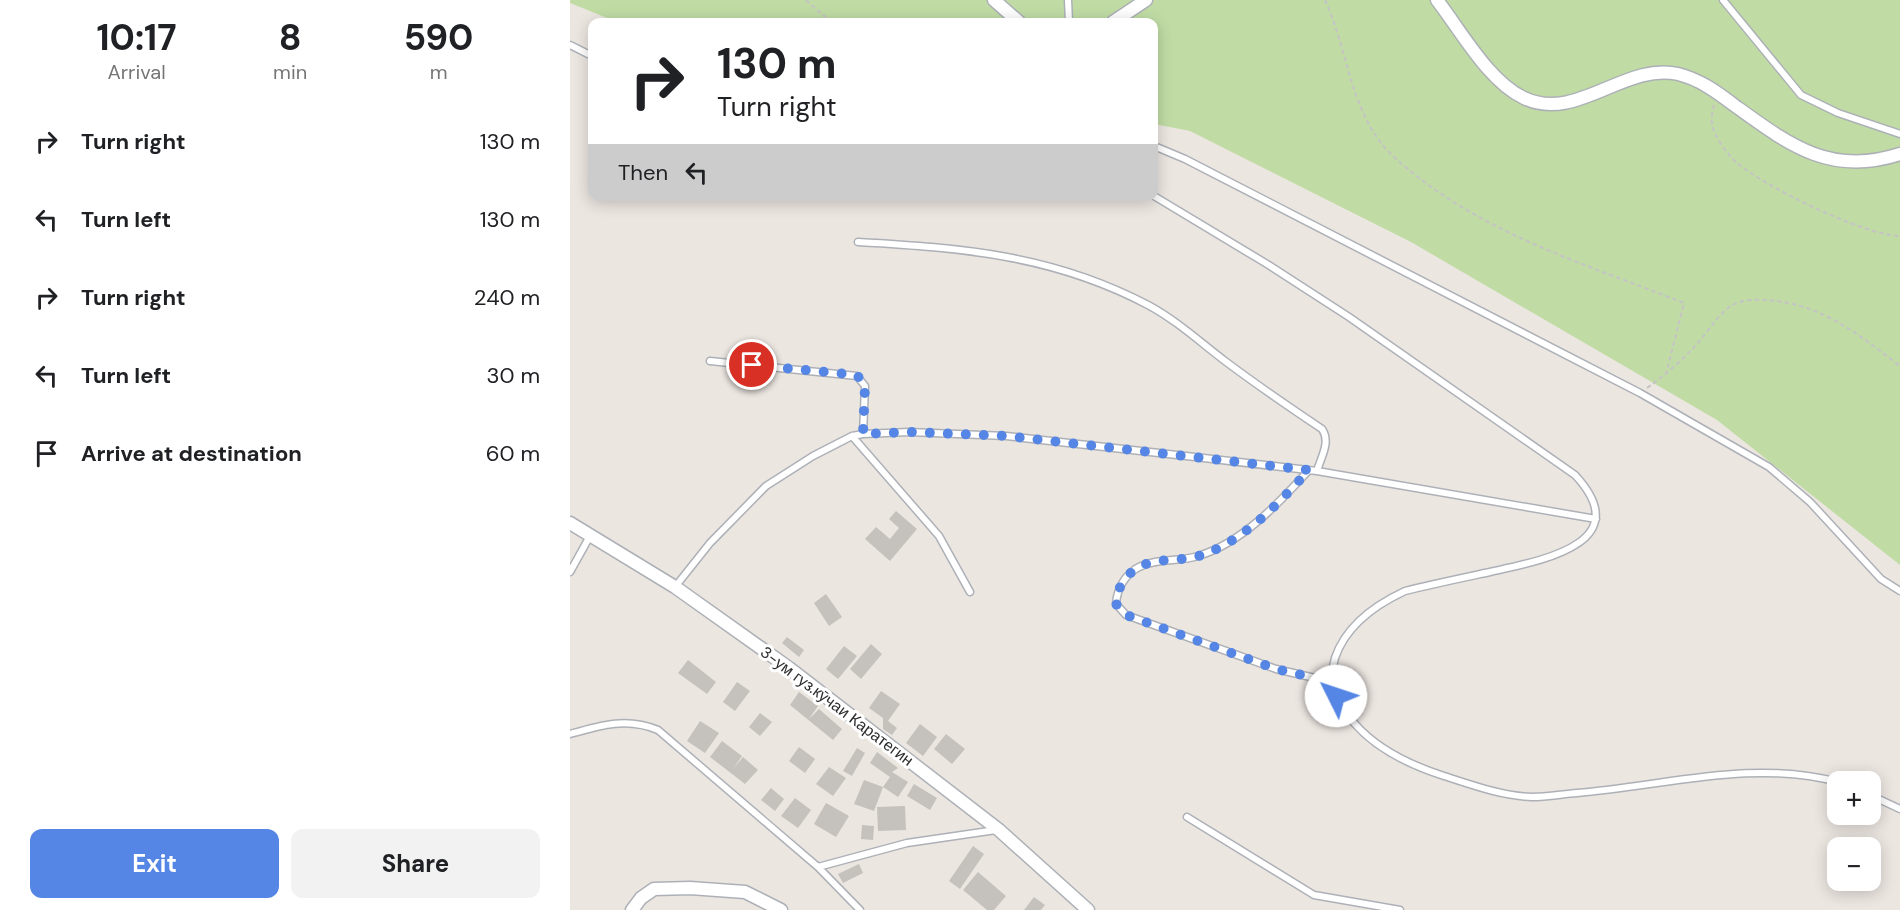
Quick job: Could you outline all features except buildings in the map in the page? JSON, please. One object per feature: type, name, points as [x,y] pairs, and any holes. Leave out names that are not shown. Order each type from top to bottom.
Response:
[{"type":"street","points":[[994,0],[1014,18]]},
{"type":"street","points":[[1119,18],[1146,0]]},
{"type":"street","points":[[1437,0],[1496,78],[1526,100],[1559,103],[1589,95],[1643,74],[1662,72],[1698,81],[1774,134],[1817,155],[1849,164],[1870,162],[1900,154]]},
{"type":"street","name":"3-ум гуз.кӯчаи Каратегин","points":[[570,523],[675,587],[789,668],[999,830],[1088,910]]},
{"type":"street","points":[[632,910],[641,898],[654,889],[690,888],[746,892],[782,910]]},
{"type":"lane","points":[[1068,0],[1069,18]]},
{"type":"lane","points":[[1723,0],[1801,95],[1838,113],[1900,134]]},
{"type":"lane","points":[[570,45],[588,54]]},
{"type":"lane","points":[[1158,148],[1185,159],[1640,393],[1780,475],[1810,502],[1881,579],[1900,591]]},
{"type":"lane","points":[[1158,198],[1349,317],[1563,466],[1585,486],[1594,501],[1596,519],[1587,536],[1567,551],[1525,564],[1424,586],[1390,598],[1363,617],[1346,636],[1336,656],[1332,682],[1348,716],[1379,745],[1425,770],[1482,789],[1532,797],[1616,790],[1749,771],[1785,772],[1827,780]]},
{"type":"lane","points":[[858,242],[949,248],[1028,259],[1118,291],[1177,323],[1248,378],[1322,429],[1326,436],[1326,444],[1313,471],[1255,523],[1215,549],[1194,557],[1140,567],[1122,583],[1116,604],[1126,615],[1255,662],[1332,682]]},
{"type":"lane","points":[[710,361],[857,375],[865,386],[863,434]]},
{"type":"lane","points":[[675,587],[710,543],[766,486],[813,456],[852,436],[863,434],[909,432],[1006,436],[1313,471],[1596,519]]},
{"type":"lane","points":[[852,436],[939,536],[970,592]]},
{"type":"lane","points":[[570,572],[590,535]]},
{"type":"lane","points":[[570,734],[624,722],[643,724],[658,730],[818,867],[860,910]]},
{"type":"lane","points":[[1881,800],[1900,810]]},
{"type":"lane","points":[[1187,818],[1314,895],[1400,910]]},
{"type":"lane","points":[[818,867],[907,843],[999,830]]},
{"type":"path","points":[[806,0],[826,18]]},
{"type":"path","points":[[1324,0],[1336,26],[1367,121],[1376,137],[1407,168],[1458,206],[1541,248],[1684,303],[1666,374]]},
{"type":"path","points":[[1715,91],[1712,124],[1720,141],[1736,162],[1807,205],[1840,218],[1900,236]]},
{"type":"path","points":[[1640,393],[1666,374],[1730,306],[1761,300],[1798,304],[1821,311],[1841,322],[1900,366]]},
{"type":"green space","points":[[570,0],[1900,0],[1900,565],[1717,420],[1411,242],[1190,131],[1158,125],[1158,18],[607,18],[570,3]]},
{"type":"route","points":[[752,365],[857,375],[865,386],[863,434],[909,432],[1006,436],[1309,470],[1280,501],[1255,523],[1215,549],[1194,557],[1152,562],[1132,572],[1122,583],[1116,597],[1116,604],[1119,610],[1126,615],[1255,662],[1295,675],[1332,682],[1336,696]]}]
